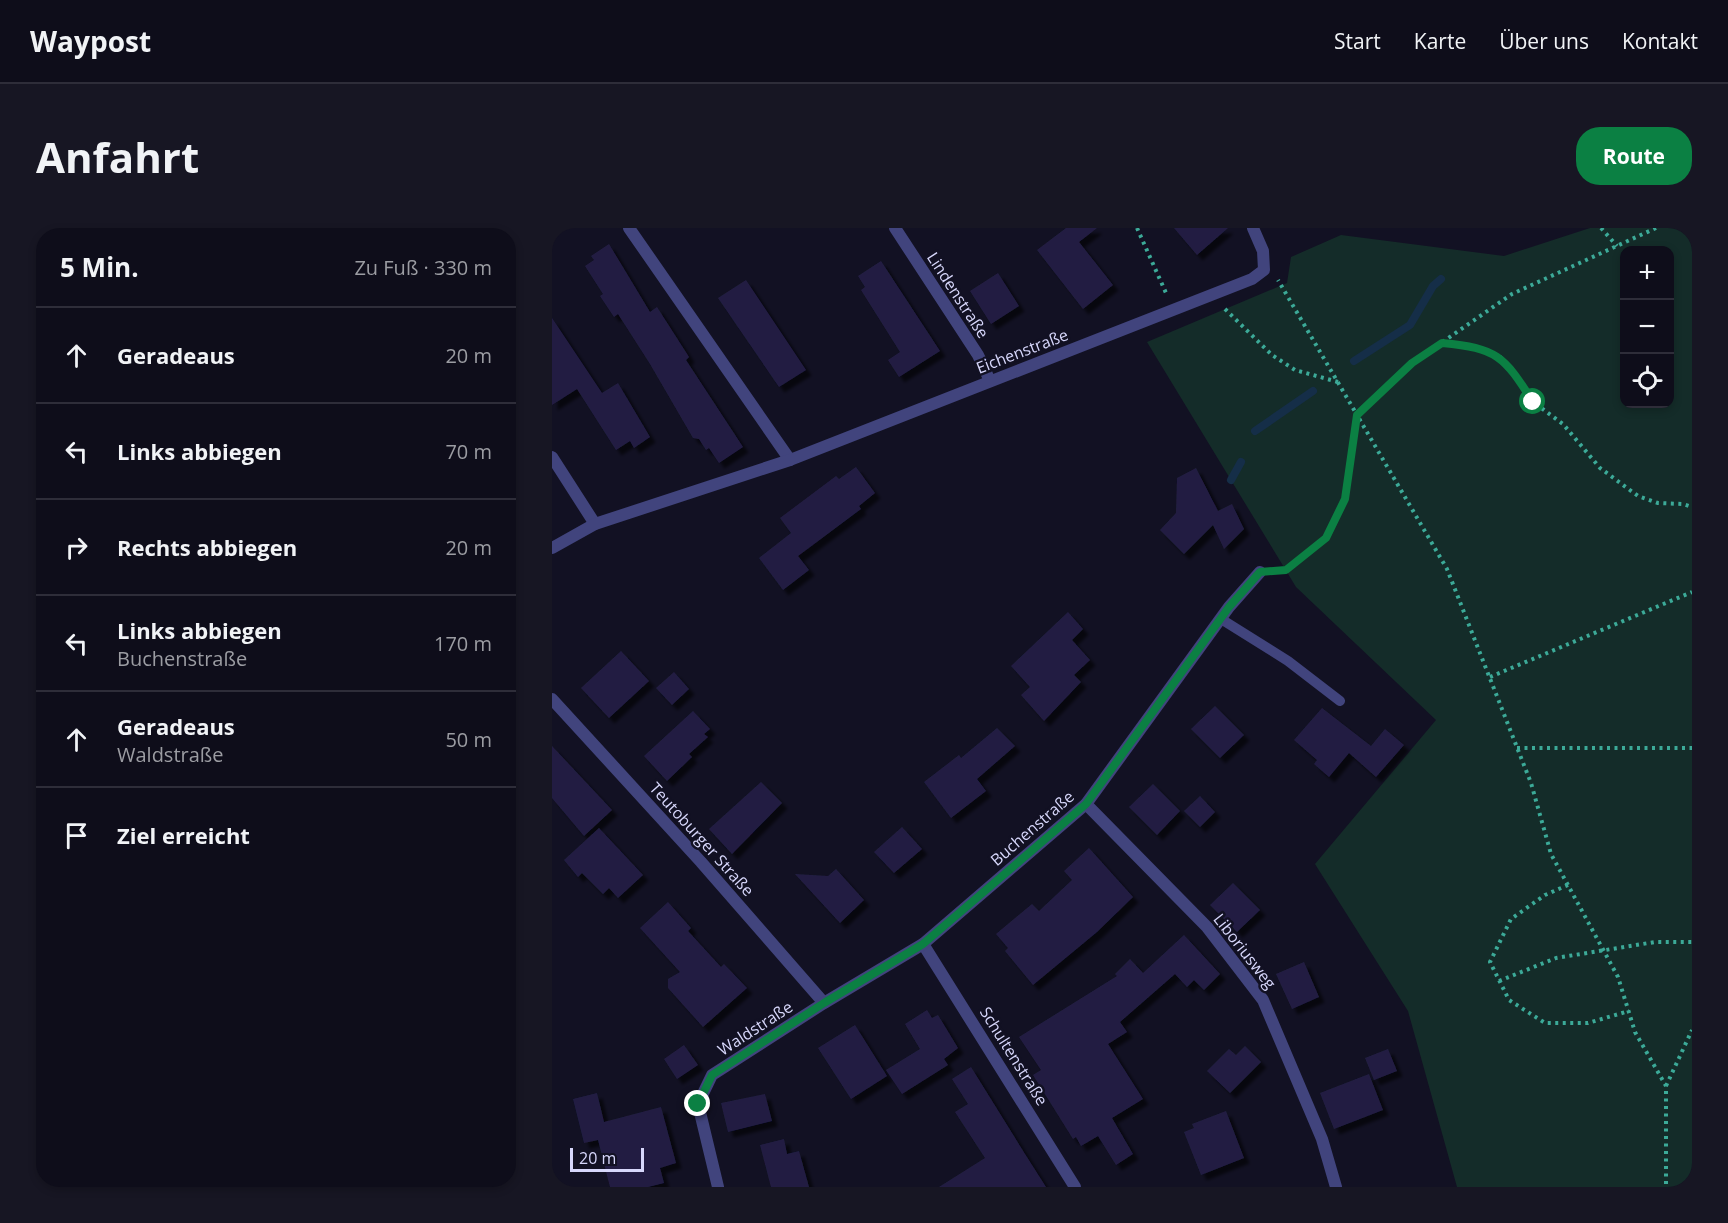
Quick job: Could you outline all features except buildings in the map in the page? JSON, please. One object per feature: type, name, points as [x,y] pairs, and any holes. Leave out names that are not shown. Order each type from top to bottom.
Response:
[{"type":"street","points":[[629,228],[790,460]]},
{"type":"street","name":"Lindenstraße","points":[[895,228],[978,355],[990,381]]},
{"type":"street","points":[[1253,228],[1263,251],[1264,270]]},
{"type":"street","name":"Eichenstraße","points":[[552,548],[595,524],[790,460],[1213,295],[1252,279],[1264,270]]},
{"type":"street","points":[[552,457],[595,524]]},
{"type":"street","name":"Buchenstraße","points":[[824,1003],[923,944],[1086,804],[1221,619],[1260,572]]},
{"type":"street","name":"Teutoburger Straße","points":[[552,699],[701,862],[824,1003]]},
{"type":"street","name":"Liboriusweg","points":[[1086,804],[1207,927],[1263,1000],[1322,1139],[1336,1187]]},
{"type":"street","name":"Schultenstraße","points":[[923,944],[1075,1187]]},
{"type":"street","name":"Waldstraße","points":[[718,1187],[698,1104],[712,1075],[824,1003]]},
{"type":"lane","points":[[1221,619],[1288,661],[1340,701]]},
{"type":"path","points":[[1137,228],[1174,310]]},
{"type":"path","points":[[1601,228],[1617,246]]},
{"type":"path","points":[[1260,572],[1286,570],[1326,538],[1345,499],[1357,415],[1412,363],[1512,294],[1656,228]]},
{"type":"path","points":[[1264,270],[1280,282],[1447,569],[1531,783],[1551,854],[1618,977],[1635,1032],[1666,1086]]},
{"type":"path","points":[[1213,295],[1272,355],[1295,370],[1338,382]]},
{"type":"path","points":[[1442,343],[1472,346],[1498,356],[1512,369],[1533,402],[1563,424],[1600,468],[1638,496],[1658,503],[1683,504],[1692,507]]},
{"type":"path","points":[[1490,677],[1692,592]]},
{"type":"path","points":[[1517,748],[1692,748]]},
{"type":"path","points":[[1568,885],[1545,894],[1510,919],[1490,962],[1499,981],[1509,1000],[1545,1023],[1588,1023],[1629,1011]]},
{"type":"path","points":[[1499,981],[1556,958],[1655,942],[1692,942]]},
{"type":"path","points":[[1666,1187],[1666,1086],[1692,1030]]},
{"type":"green space","points":[[1590,228],[1692,228],[1692,1187],[1457,1187],[1408,1011],[1315,864],[1436,720],[1296,587],[1147,342],[1287,283],[1291,257],[1341,235],[1504,256]]},
{"type":"waterway","points":[[1354,361],[1410,325],[1433,286],[1441,279]]},
{"type":"waterway","points":[[1255,431],[1313,391]]},
{"type":"waterway","points":[[1231,480],[1241,462]]},
{"type":"route","points":[[698,1104],[712,1075],[824,1003],[923,944],[1086,804],[1229,607],[1260,572],[1286,570],[1326,538],[1345,499],[1357,415],[1412,363],[1442,343],[1472,346],[1498,356],[1512,369],[1533,402]]}]
